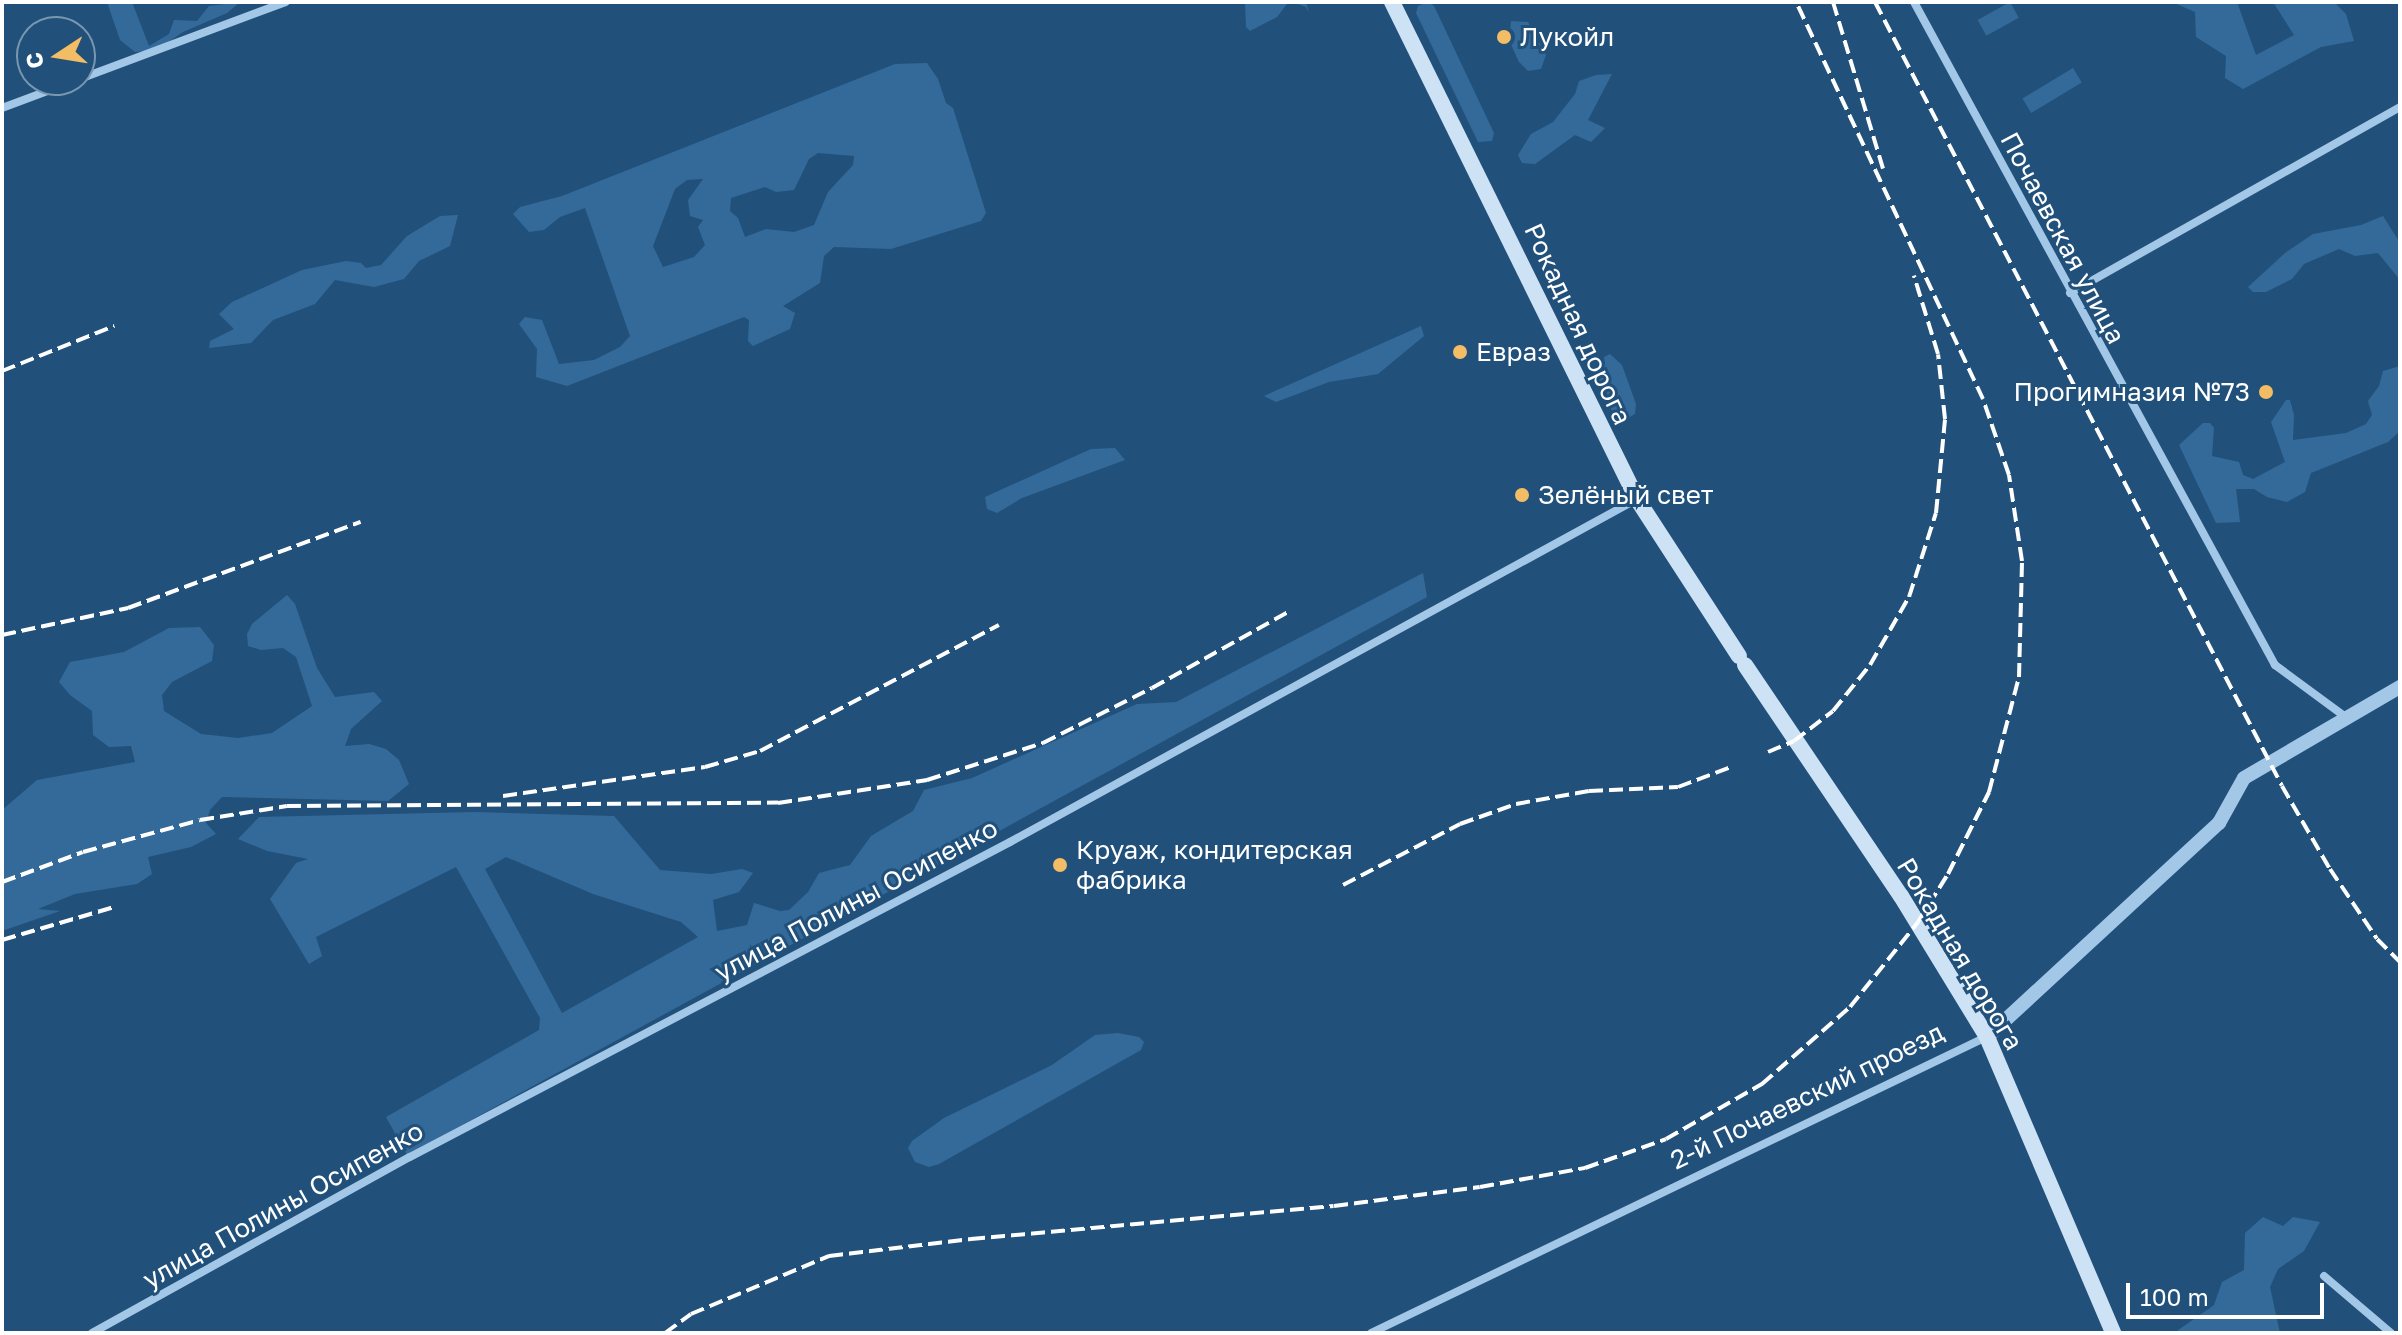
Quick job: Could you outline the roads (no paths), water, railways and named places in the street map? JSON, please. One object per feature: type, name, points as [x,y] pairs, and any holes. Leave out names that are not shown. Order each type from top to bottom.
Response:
[{"type":"main road","name":"Рокадная дорога","points":[[1392,2],[1637,499],[1901,896],[1987,1037],[2113,1333]]},
{"type":"street","points":[[2,108],[286,2]]},
{"type":"street","name":"Почаевская улица","points":[[1914,2],[2275,665],[2347,718]]},
{"type":"street","points":[[2070,293],[2400,107]]},
{"type":"street","name":"улица Полины Осипенко","points":[[92,1333],[410,1157],[1010,842],[1637,499]]},
{"type":"street","name":"2-й Почаевский проезд","points":[[1371,1333],[1987,1037],[2219,823],[2244,778],[2400,687]]},
{"type":"street","points":[[2324,1276],[2391,1333]]},
{"type":"railway","points":[[665,1333],[691,1314],[829,1256],[971,1239],[1334,1206],[1480,1187],[1585,1168],[1666,1139],[1762,1084],[1850,1007],[1918,922],[1948,874],[1989,792],[2019,677],[2022,561],[2009,475],[1983,399],[1796,2]]},
{"type":"railway","points":[[1833,2],[1883,169]]},
{"type":"railway","points":[[1875,2],[2282,786],[2330,869],[2377,939],[2400,962]]},
{"type":"railway","points":[[1768,752],[1794,741],[1833,711],[1870,665],[1909,597],[1936,513],[1945,419],[1938,354],[1914,276]]},
{"type":"railway","points":[[2,371],[114,326]]},
{"type":"railway","points":[[2,635],[128,608],[361,522]]},
{"type":"railway","points":[[2,882],[83,852],[200,820],[287,806],[778,803],[927,780],[1043,743],[1152,688],[1290,611]]},
{"type":"railway","points":[[503,796],[705,767],[760,751],[999,625]]},
{"type":"railway","points":[[1343,885],[1460,824],[1516,804],[1589,791],[1678,787],[1731,767]]},
{"type":"railway","points":[[2,940],[114,907]]},
{"type":"place","name":"Лукойл","points":[[1504,37]]},
{"type":"place","name":"Евраз","points":[[1460,352]]},
{"type":"place","name":"Прогимназия №73","points":[[2266,392]]},
{"type":"place","name":"Зелёный свет","points":[[1522,495]]},
{"type":"place","name":"Круаж, кондитерская фабрика","points":[[1060,865]]}]
